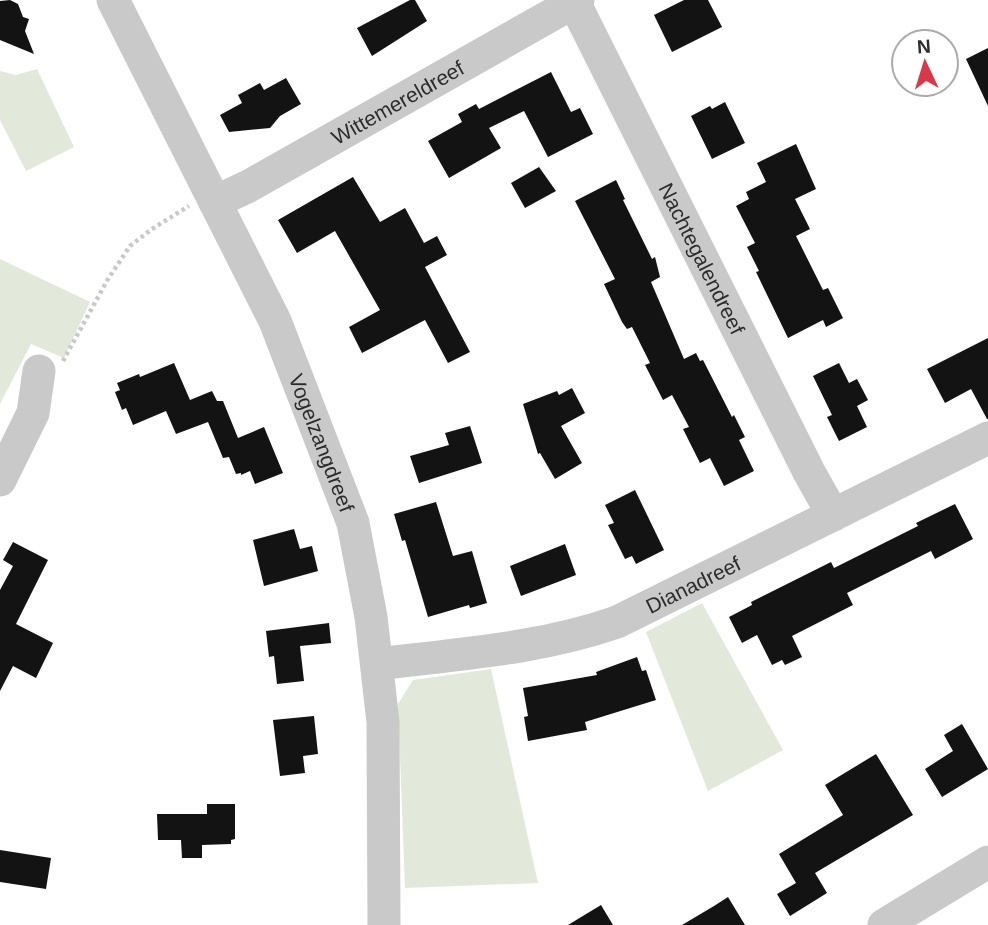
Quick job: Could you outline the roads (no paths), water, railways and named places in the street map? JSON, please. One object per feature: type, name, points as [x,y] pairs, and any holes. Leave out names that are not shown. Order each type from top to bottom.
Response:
[{"type":"street","name":"Vogelzangdreef","points":[[113,0],[275,321],[353,523],[367,593],[383,722],[384,925]]},
{"type":"street","name":"Wittemereldreef","points":[[212,197],[250,186],[575,1]]},
{"type":"street","name":"Nachtegalendreef","points":[[575,1],[803,460],[833,515]]},
{"type":"street","points":[[0,480],[33,413],[39,371]]},
{"type":"street","name":"Dianadreef","points":[[377,664],[525,646],[562,639],[617,622],[988,438]]},
{"type":"street","points":[[884,925],[988,862]]}]
